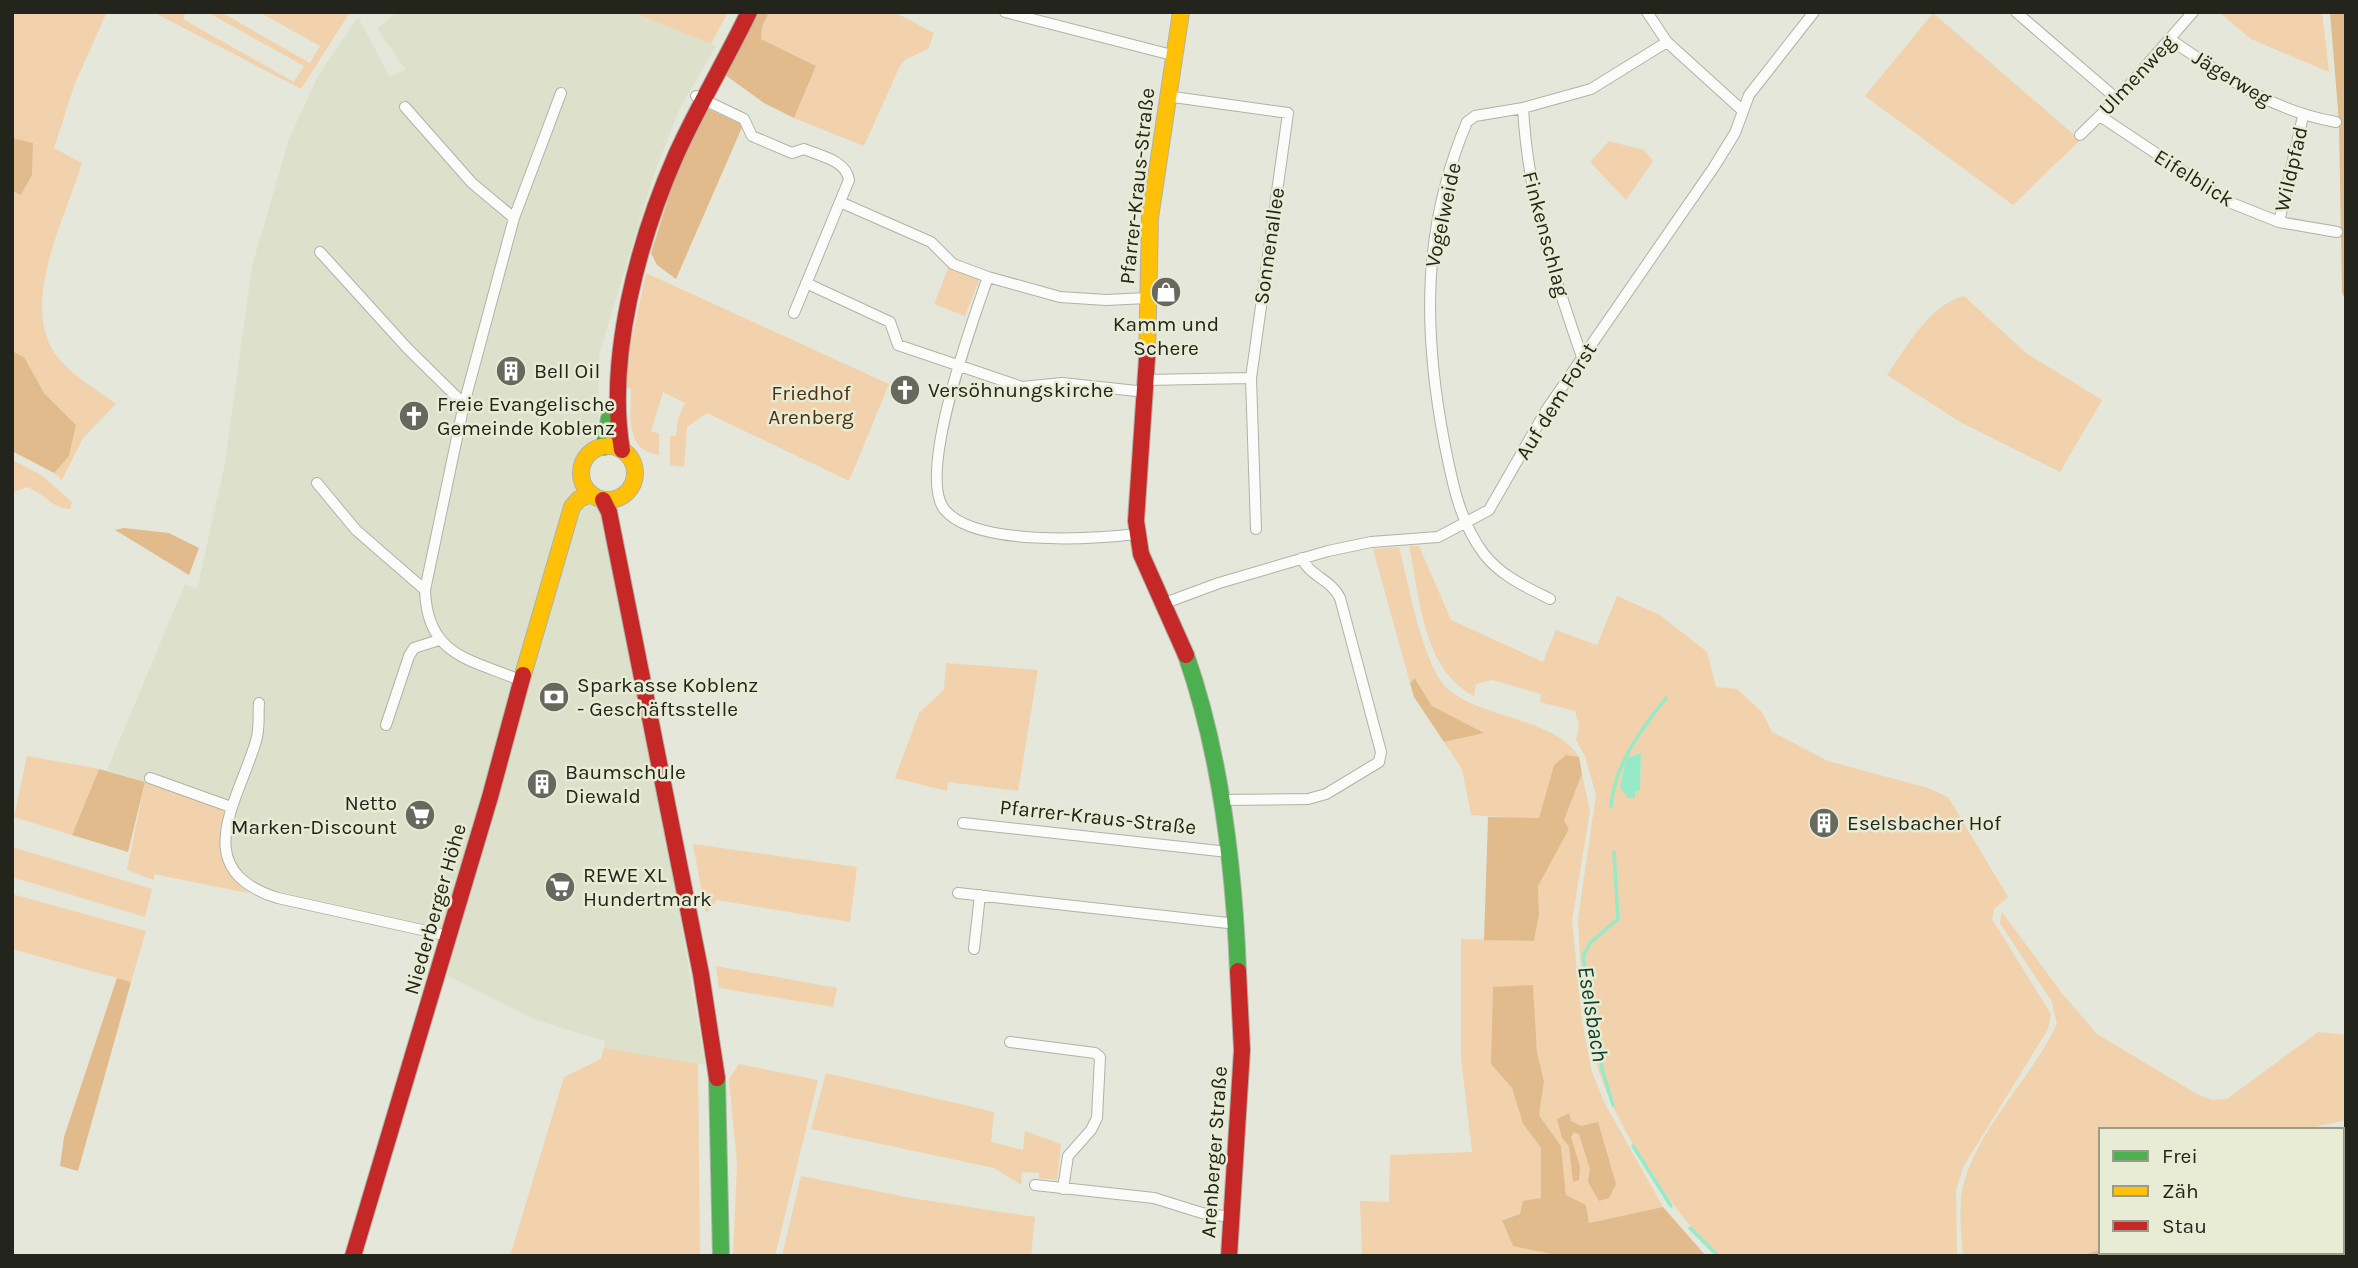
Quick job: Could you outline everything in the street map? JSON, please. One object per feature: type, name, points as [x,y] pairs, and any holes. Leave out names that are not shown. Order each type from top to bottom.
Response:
[{"type":"street","points":[[604,446],[616,344],[640,236],[657,184],[747,12]]},
{"type":"street","points":[[1005,12],[1172,55]]},
{"type":"street","name":"Pfarrer-Kraus-Straße","points":[[1181,12],[1172,55],[1150,218],[1146,386],[1136,491],[1136,534],[1141,554],[1165,603],[1192,671],[1220,800],[1237,924],[1242,1051]]},
{"type":"street","points":[[1647,12],[1667,42],[1742,111]]},
{"type":"street","name":"Auf dem Forst","points":[[1165,603],[1219,583],[1302,558],[1371,542],[1438,537],[1489,510],[1498,499],[1547,409],[1735,134],[1749,95],[1814,12]]},
{"type":"street","points":[[2015,12],[2117,99]]},
{"type":"street","name":"Ulmenweg","points":[[2080,135],[2117,99],[2193,12]]},
{"type":"street","name":"Jägerweg","points":[[2171,40],[2251,94],[2303,116],[2336,122]]},
{"type":"street","name":"Vogelweide","points":[[1465,525],[1448,461],[1431,352],[1428,295],[1432,245],[1466,122],[1475,116],[1522,108],[1591,89],[1667,42]]},
{"type":"street","points":[[522,681],[463,659],[439,640],[425,606],[425,590],[464,404],[514,218],[561,93]]},
{"type":"street","name":"Sonnenallee","points":[[1166,96],[1288,113],[1251,378],[1256,529]]},
{"type":"street","points":[[701,98],[744,119],[752,136],[792,153],[804,149],[840,164],[849,180],[794,313]]},
{"type":"street","points":[[622,450],[618,431],[619,373],[629,313],[669,174],[701,98]]},
{"type":"street","points":[[405,107],[472,183],[514,218]]},
{"type":"street","name":"Finkenschlag","points":[[1522,108],[1534,208],[1582,357]]},
{"type":"street","name":"Eifelblick","points":[[2100,116],[2211,192],[2279,222],[2337,232]]},
{"type":"street","name":"Wildpfad","points":[[2279,222],[2303,116]]},
{"type":"street","points":[[840,202],[931,242],[953,264],[988,276],[1059,297],[1107,300],[1147,298]]},
{"type":"street","points":[[320,252],[408,349],[464,404]]},
{"type":"street","points":[[988,276],[947,408],[936,474],[937,495],[950,515],[969,525],[1040,538],[1084,539],[1136,534]]},
{"type":"street","points":[[806,283],[890,322],[898,345],[1030,388],[1062,383],[1146,386],[1251,378]]},
{"type":"street","points":[[624,588],[619,510],[621,497],[633,485],[636,471],[630,457],[622,450],[604,446],[593,451],[584,461],[582,480],[609,512],[624,588],[701,974],[716,1072],[721,1256]]},
{"type":"street","name":"Niederberger Höhe","points":[[551,572],[561,512],[582,480]]},
{"type":"street","points":[[317,483],[356,530],[425,590]]},
{"type":"street","points":[[597,497],[621,497]]},
{"type":"street","name":"Niederberger Höhe","points":[[354,1256],[449,936],[551,572],[572,507],[579,499],[597,497]]},
{"type":"street","points":[[1465,525],[1485,556],[1502,571],[1550,599]]},
{"type":"street","points":[[1220,800],[1308,799],[1326,794],[1379,762],[1381,752],[1340,598],[1327,580],[1307,568],[1302,558]]},
{"type":"street","points":[[386,726],[409,656],[414,648],[439,640]]},
{"type":"street","points":[[259,703],[257,738],[231,807],[224,848],[232,869],[259,892],[449,936]]},
{"type":"street","points":[[150,778],[231,807]]},
{"type":"street","name":"Pfarrer-Kraus-Straße","points":[[963,823],[1228,852]]},
{"type":"street","points":[[958,892],[1237,924]]},
{"type":"street","points":[[974,949],[980,895]]},
{"type":"street","points":[[1010,1042],[1094,1053],[1100,1057],[1097,1118],[1068,1156],[1063,1189]]},
{"type":"street","name":"Arenberger Straße","points":[[1229,1256],[1242,1051]]},
{"type":"street","points":[[1035,1185],[1154,1198],[1202,1213],[1231,1217]]},
{"type":"shaded area","points":[[397,12],[632,12],[716,46],[679,110],[652,180],[599,355],[598,436],[589,442],[575,467],[583,492],[603,506],[671,861],[705,1065],[604,1048],[605,1041],[536,1020],[447,975],[458,932],[261,887],[243,875],[234,859],[229,841],[234,811],[107,770],[185,584],[197,589],[225,463],[252,266],[289,139],[318,76],[358,17],[390,77],[406,70],[377,29]]},
{"type":"shaded area","points":[[758,12],[769,12],[762,27],[761,39],[816,66],[794,118],[764,103],[724,74]]},
{"type":"shaded area","points":[[2330,12],[2346,12],[2346,301],[2342,293],[2339,122]]},
{"type":"shaded area","points":[[706,108],[743,125],[676,279],[657,265],[651,253],[680,161]]},
{"type":"shaded area","points":[[12,138],[33,143],[32,175],[21,195],[12,191]]},
{"type":"shaded area","points":[[12,351],[24,357],[44,393],[76,425],[69,456],[54,473],[12,451]]},
{"type":"shaded area","points":[[124,528],[169,533],[199,548],[189,575],[115,530]]},
{"type":"shaded area","points":[[1415,678],[1432,706],[1484,733],[1444,742],[1414,697],[1410,683]]},
{"type":"shaded area","points":[[1641,753],[1640,790],[1635,792],[1635,798],[1628,798],[1620,787],[1626,758]]},
{"type":"shaded area","points":[[1566,755],[1579,757],[1582,774],[1564,820],[1569,829],[1538,886],[1539,915],[1534,941],[1484,940],[1488,817],[1539,818],[1554,765]]},
{"type":"shaded area","points":[[99,769],[145,782],[128,852],[72,835]]},
{"type":"shaded area","points":[[117,978],[131,982],[78,1171],[60,1166],[64,1137]]},
{"type":"shaded area","points":[[1533,985],[1537,1052],[1544,1082],[1539,1115],[1561,1146],[1566,1195],[1586,1205],[1589,1223],[1663,1207],[1706,1256],[1561,1256],[1513,1246],[1502,1220],[1520,1214],[1523,1201],[1541,1198],[1541,1148],[1523,1124],[1512,1088],[1491,1064],[1493,987]]},
{"type":"shaded area","points":[[1569,1113],[1571,1121],[1581,1126],[1598,1122],[1616,1184],[1609,1198],[1599,1201],[1588,1182],[1590,1169],[1579,1134],[1574,1132],[1571,1137],[1580,1167],[1579,1180],[1573,1182],[1569,1146],[1562,1138],[1557,1119]]},
{"type":"shaded area","points":[[2099,1250],[2099,1254],[2246,1254],[2244,1256],[2082,1256]]},
{"type":"green space","points":[[12,12],[107,12],[75,83],[54,148],[82,163],[58,229],[45,277],[42,300],[43,322],[54,352],[79,377],[116,404],[83,438],[62,480],[54,473],[69,456],[76,425],[44,393],[24,357],[12,351],[12,191],[21,195],[32,175],[33,144],[12,138]]},
{"type":"green space","points":[[153,12],[186,12],[183,19],[294,82],[304,66],[207,12],[221,12],[310,63],[320,46],[259,12],[350,12],[301,89]]},
{"type":"green space","points":[[632,12],[728,12],[711,44]]},
{"type":"green space","points":[[769,12],[894,12],[934,33],[928,49],[906,59],[900,66],[864,146],[794,118],[816,66],[761,39],[762,27]]},
{"type":"green space","points":[[2219,12],[2322,12],[2329,72],[2251,39]]},
{"type":"green space","points":[[1933,13],[2080,140],[2013,205],[1865,96]]},
{"type":"green space","points":[[1609,141],[1644,150],[1653,161],[1626,200],[1590,162]]},
{"type":"green space","points":[[949,266],[980,278],[965,316],[934,304]]},
{"type":"green space","name":"Friedhof Arenberg","points":[[646,273],[889,384],[849,481],[707,413],[687,427],[684,467],[670,465],[670,436],[676,436],[678,418],[685,403],[663,392],[651,431],[659,434],[659,455],[640,446],[632,430],[631,389],[626,387],[630,347]]},
{"type":"green space","points":[[1964,296],[2026,353],[2102,400],[2060,472],[1962,423],[1887,375],[1929,318],[1951,301]]},
{"type":"green space","points":[[15,461],[41,475],[72,502],[70,509],[58,506],[27,487],[14,492],[12,496],[12,466]]},
{"type":"green space","points":[[1409,546],[1419,546],[1451,620],[1543,662],[1556,630],[1597,645],[1617,596],[1660,615],[1707,652],[1716,687],[1737,689],[1762,712],[1772,732],[1828,761],[1928,788],[1948,797],[2008,897],[1994,909],[1992,919],[2051,1014],[2048,1029],[1963,1167],[1956,1191],[1957,1256],[1720,1256],[1682,1216],[1629,1137],[1603,1083],[1595,1058],[1580,958],[1578,919],[1596,795],[1585,756],[1576,740],[1579,725],[1575,711],[1540,702],[1541,694],[1492,680],[1476,684],[1474,696],[1457,684],[1443,668],[1426,630]],"holes":[[[1640,753],[1641,772],[1634,792],[1626,794],[1620,787],[1626,758]]]},
{"type":"green space","points":[[1399,547],[1424,643],[1439,678],[1448,689],[1480,707],[1553,734],[1568,744],[1579,757],[1566,755],[1554,765],[1539,819],[1471,815],[1462,769],[1444,742],[1483,733],[1432,706],[1416,678],[1410,683],[1373,549]]},
{"type":"green space","points":[[946,663],[1038,670],[1018,791],[948,782],[947,791],[895,778],[919,713],[944,690]]},
{"type":"green space","points":[[27,756],[99,769],[72,835],[14,817]]},
{"type":"green space","points":[[1582,774],[1590,811],[1572,921],[1582,1021],[1592,1072],[1604,1102],[1663,1207],[1589,1223],[1586,1205],[1566,1195],[1561,1146],[1539,1115],[1544,1082],[1537,1052],[1533,986],[1491,1064],[1512,1088],[1523,1124],[1541,1148],[1541,1198],[1521,1214],[1502,1219],[1561,1256],[1362,1256],[1360,1201],[1389,1202],[1390,1155],[1472,1152],[1461,1057],[1461,939],[1534,941],[1539,915],[1538,884],[1569,829],[1564,820]]},
{"type":"green space","points":[[145,782],[221,806],[225,810],[220,834],[223,856],[232,876],[248,893],[154,874],[154,880],[127,870]]},
{"type":"green space","points":[[693,844],[857,867],[850,922],[717,900],[706,914]]},
{"type":"green space","points":[[12,847],[152,889],[145,917],[12,877]]},
{"type":"green space","points":[[12,894],[146,931],[131,982],[12,949]]},
{"type":"green space","points":[[2002,912],[2061,992],[2097,1034],[2197,1094],[2213,1100],[2227,1099],[2318,1032],[2346,1035],[2346,1120],[2310,1128],[2099,1128],[2099,1250],[2082,1256],[1963,1256],[1960,1215],[1966,1176],[1984,1137],[2035,1062],[2057,1024],[2052,1002],[2000,923]]},
{"type":"green space","points":[[716,966],[837,988],[833,1007],[719,988]]},
{"type":"green space","points":[[604,1048],[698,1064],[700,1256],[510,1256],[564,1077],[601,1059]]},
{"type":"green space","points":[[739,1064],[818,1080],[775,1256],[733,1256],[737,1163],[729,1079]]},
{"type":"green space","points":[[826,1073],[994,1112],[991,1142],[1023,1150],[1025,1131],[1061,1144],[1057,1180],[1039,1178],[1039,1173],[1022,1172],[1021,1185],[994,1168],[811,1129]]},
{"type":"green space","points":[[801,1176],[911,1198],[1035,1217],[1031,1256],[782,1256]]},
{"type":"waterway","name":"Eselsbach","points":[[1611,806],[1623,762],[1666,698]]},
{"type":"waterway","name":"Eselsbach","points":[[1613,1105],[1602,1069],[1583,956],[1590,943],[1618,919],[1614,852]]},
{"type":"waterway","name":"Eselsbach","points":[[1633,1146],[1671,1206]]},
{"type":"waterway","name":"Eselsbach","points":[[1690,1228],[1718,1256]]},
{"type":"traffic: fast","points":[[604,447],[609,418]]},
{"type":"traffic: fast","points":[[1186,655],[1208,731],[1223,811],[1233,892],[1238,971]]},
{"type":"traffic: fast","points":[[717,1078],[721,1256]]},
{"type":"traffic: slow","points":[[1147,358],[1150,218],[1181,12]]},
{"type":"traffic: slow","points":[[608,446],[627,454],[635,473],[627,492],[608,500],[589,492],[581,473],[589,454],[608,446]]},
{"type":"traffic: slow","points":[[523,675],[572,507],[579,499],[591,494]]},
{"type":"traffic: jam","points":[[622,450],[618,377],[622,338],[638,261],[676,155],[749,12]]},
{"type":"traffic: jam","points":[[1147,358],[1136,521],[1141,554],[1186,655]]},
{"type":"traffic: jam","points":[[603,500],[609,512],[701,974],[717,1078]]},
{"type":"traffic: jam","points":[[353,1256],[490,797],[523,675]]},
{"type":"traffic: jam","points":[[1229,1256],[1242,1050],[1238,971]]},
{"type":"place","name":"Kamm und Schere","points":[[1166,292]]},
{"type":"place","name":"Bell Oil","points":[[511,371]]},
{"type":"place","name":"Versöhnungskirche","points":[[905,390]]},
{"type":"place","name":"Freie Evangelische Gemeinde Koblenz","points":[[414,416]]},
{"type":"place","name":"Sparkasse Koblenz - Geschäftsstelle","points":[[554,697]]},
{"type":"place","name":"Baumschule Diewald","points":[[542,784]]},
{"type":"place","name":"Netto Marken-Discount","points":[[420,815]]},
{"type":"place","name":"Eselsbacher Hof","points":[[1824,823]]},
{"type":"place","name":"REWE XL Hundertmark","points":[[560,887]]}]
